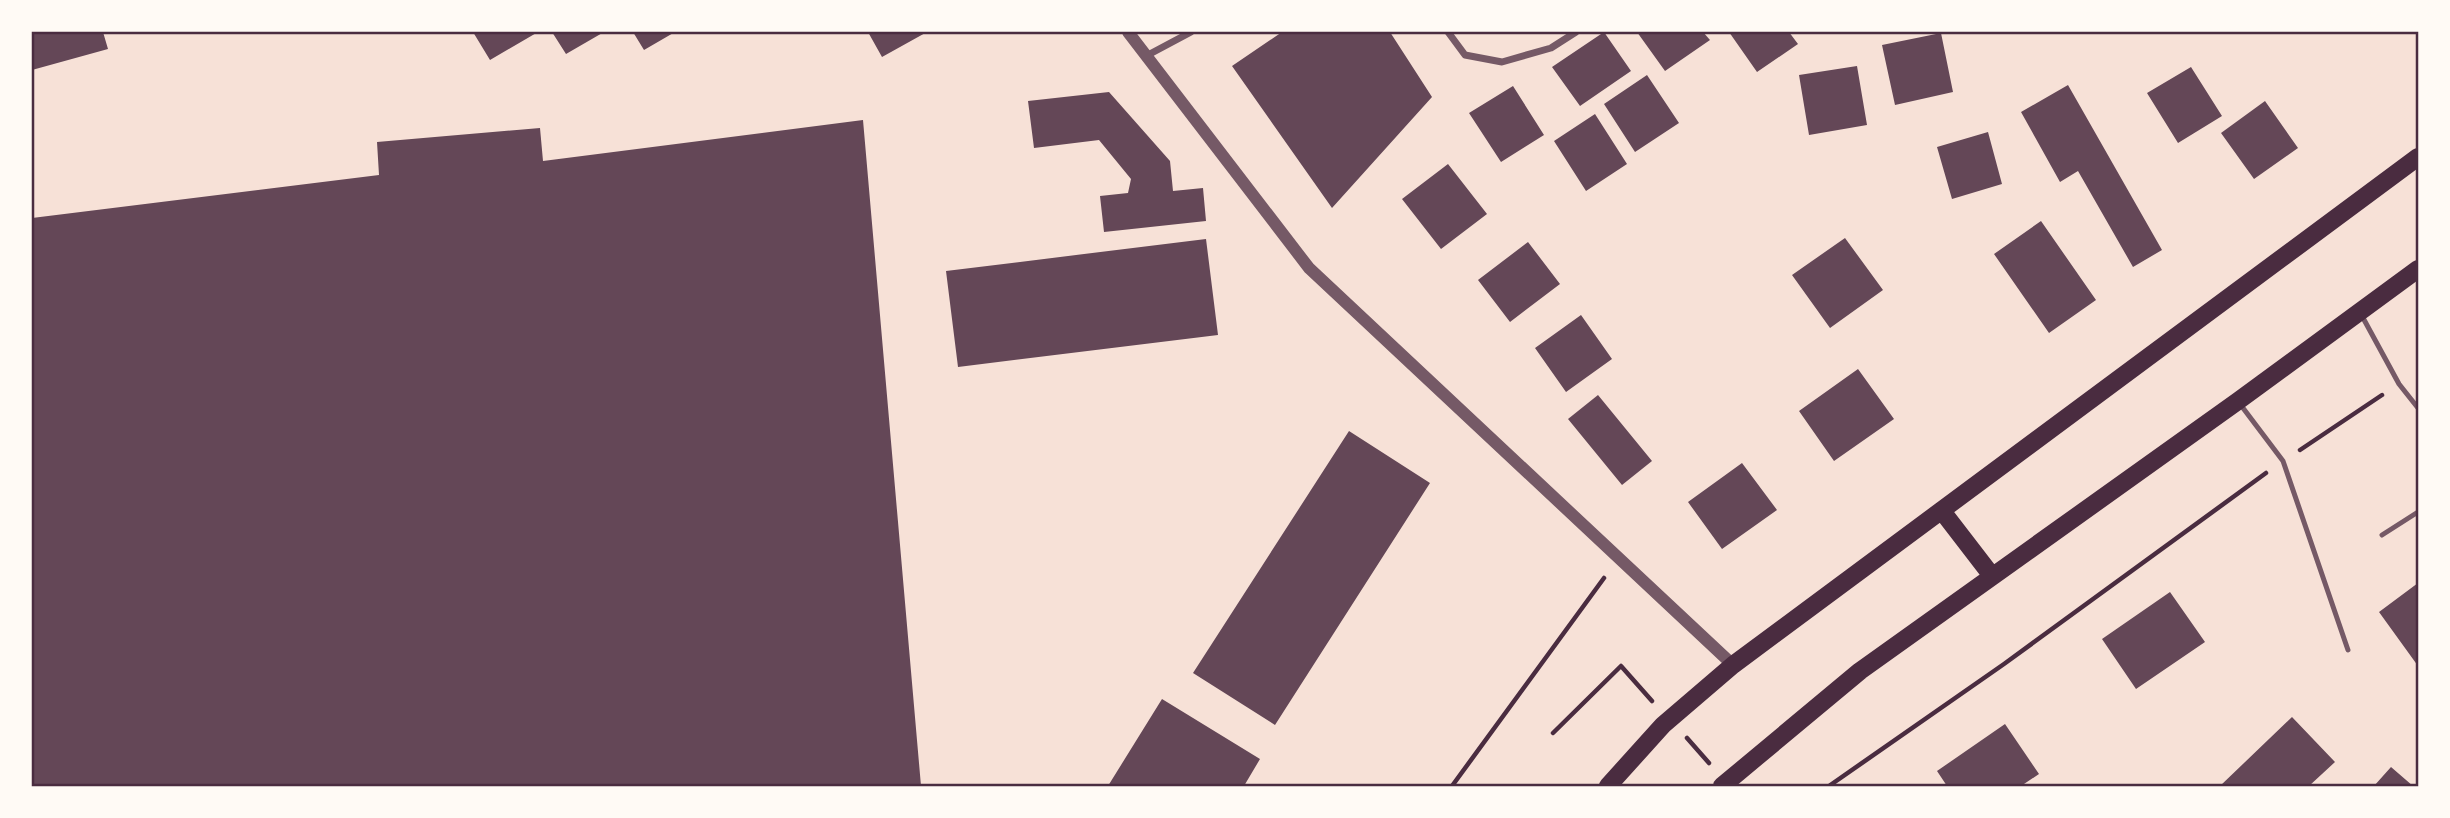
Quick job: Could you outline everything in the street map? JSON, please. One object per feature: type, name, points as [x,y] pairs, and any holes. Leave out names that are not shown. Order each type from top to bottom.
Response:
[{"type":"main road","points":[[1608,786],[1663,725],[1733,665],[2418,157]]},
{"type":"main road","points":[[1722,786],[1860,671],[2418,269]]},
{"type":"main road","points":[[1942,511],[1992,576]]},
{"type":"street","points":[[1128,32],[1309,268],[1733,665]]},
{"type":"street","points":[[1146,56],[1191,32]]},
{"type":"street","points":[[1448,32],[1465,55],[1502,62],[1551,48],[1576,32]]},
{"type":"lane","points":[[2360,312],[2399,384],[2418,408]]},
{"type":"lane","points":[[2238,401],[2283,461],[2348,650]]},
{"type":"lane","points":[[2382,535],[2418,512]]},
{"type":"path","points":[[1829,786],[2004,664],[2283,461],[2399,384]]},
{"type":"path","points":[[1452,786],[1619,558]]},
{"type":"path","points":[[1553,733],[1621,666]]},
{"type":"building","points":[[32,32],[103,32],[108,49],[32,70]]},
{"type":"building","points":[[473,32],[538,32],[490,60]]},
{"type":"building","points":[[552,32],[604,32],[566,54]]},
{"type":"building","points":[[633,32],[675,32],[644,50]]},
{"type":"building","points":[[868,32],[927,32],[882,57]]},
{"type":"building","points":[[1282,32],[1390,32],[1432,97],[1332,208],[1232,66]]},
{"type":"building","points":[[1604,32],[1631,71],[1580,106],[1552,67]]},
{"type":"building","points":[[1637,32],[1703,32],[1710,40],[1665,71]]},
{"type":"building","points":[[1729,32],[1789,32],[1798,44],[1757,72]]},
{"type":"building","points":[[1941,33],[1953,92],[1895,105],[1882,45]]},
{"type":"building","points":[[1857,66],[1867,125],[1809,135],[1799,75]]},
{"type":"building","points":[[2191,67],[2222,116],[2178,143],[2147,93]]},
{"type":"building","points":[[1647,75],[1679,123],[1635,152],[1604,104]]},
{"type":"building","points":[[2068,85],[2162,250],[2133,267],[2078,171],[2060,182],[2021,112]]},
{"type":"building","points":[[1513,86],[1544,135],[1501,162],[1469,113]]},
{"type":"building","points":[[1109,92],[1170,161],[1173,191],[1203,188],[1206,221],[1104,232],[1100,196],[1128,193],[1131,179],[1099,140],[1034,148],[1028,101]]},
{"type":"building","points":[[2265,101],[2298,148],[2254,179],[2221,133]]},
{"type":"building","points":[[1595,114],[1627,164],[1586,191],[1554,141]]},
{"type":"building","points":[[863,120],[921,786],[32,786],[32,218],[379,175],[377,142],[540,128],[543,161]]},
{"type":"building","points":[[1988,132],[2002,184],[1952,199],[1937,147]]},
{"type":"building","points":[[1448,164],[1487,214],[1441,249],[1402,199]]},
{"type":"building","points":[[2041,221],[2096,300],[2049,333],[1994,254]]},
{"type":"building","points":[[1845,238],[1883,290],[1830,328],[1792,275]]},
{"type":"building","points":[[1206,239],[1218,335],[958,367],[946,271]]},
{"type":"building","points":[[1528,242],[1560,284],[1510,322],[1478,280]]},
{"type":"building","points":[[1581,315],[1612,359],[1566,392],[1535,348]]},
{"type":"building","points":[[1858,369],[1894,419],[1834,461],[1799,411]]},
{"type":"building","points":[[1598,395],[1652,461],[1622,485],[1568,419]]},
{"type":"building","points":[[1349,431],[1430,483],[1275,725],[1193,673]]},
{"type":"building","points":[[1742,463],[1777,510],[1722,549],[1688,502]]},
{"type":"building","points":[[2418,583],[2418,666],[2379,612]]},
{"type":"building","points":[[2170,592],[2205,642],[2136,689],[2102,639]]},
{"type":"building","points":[[1162,699],[1260,759],[1244,786],[1108,786]]},
{"type":"building","points":[[2292,717],[2335,762],[2309,786],[2220,786]]},
{"type":"building","points":[[2005,724],[2039,774],[2021,786],[1947,786],[1937,771]]},
{"type":"building","points":[[2391,767],[2413,786],[2374,786]]}]
